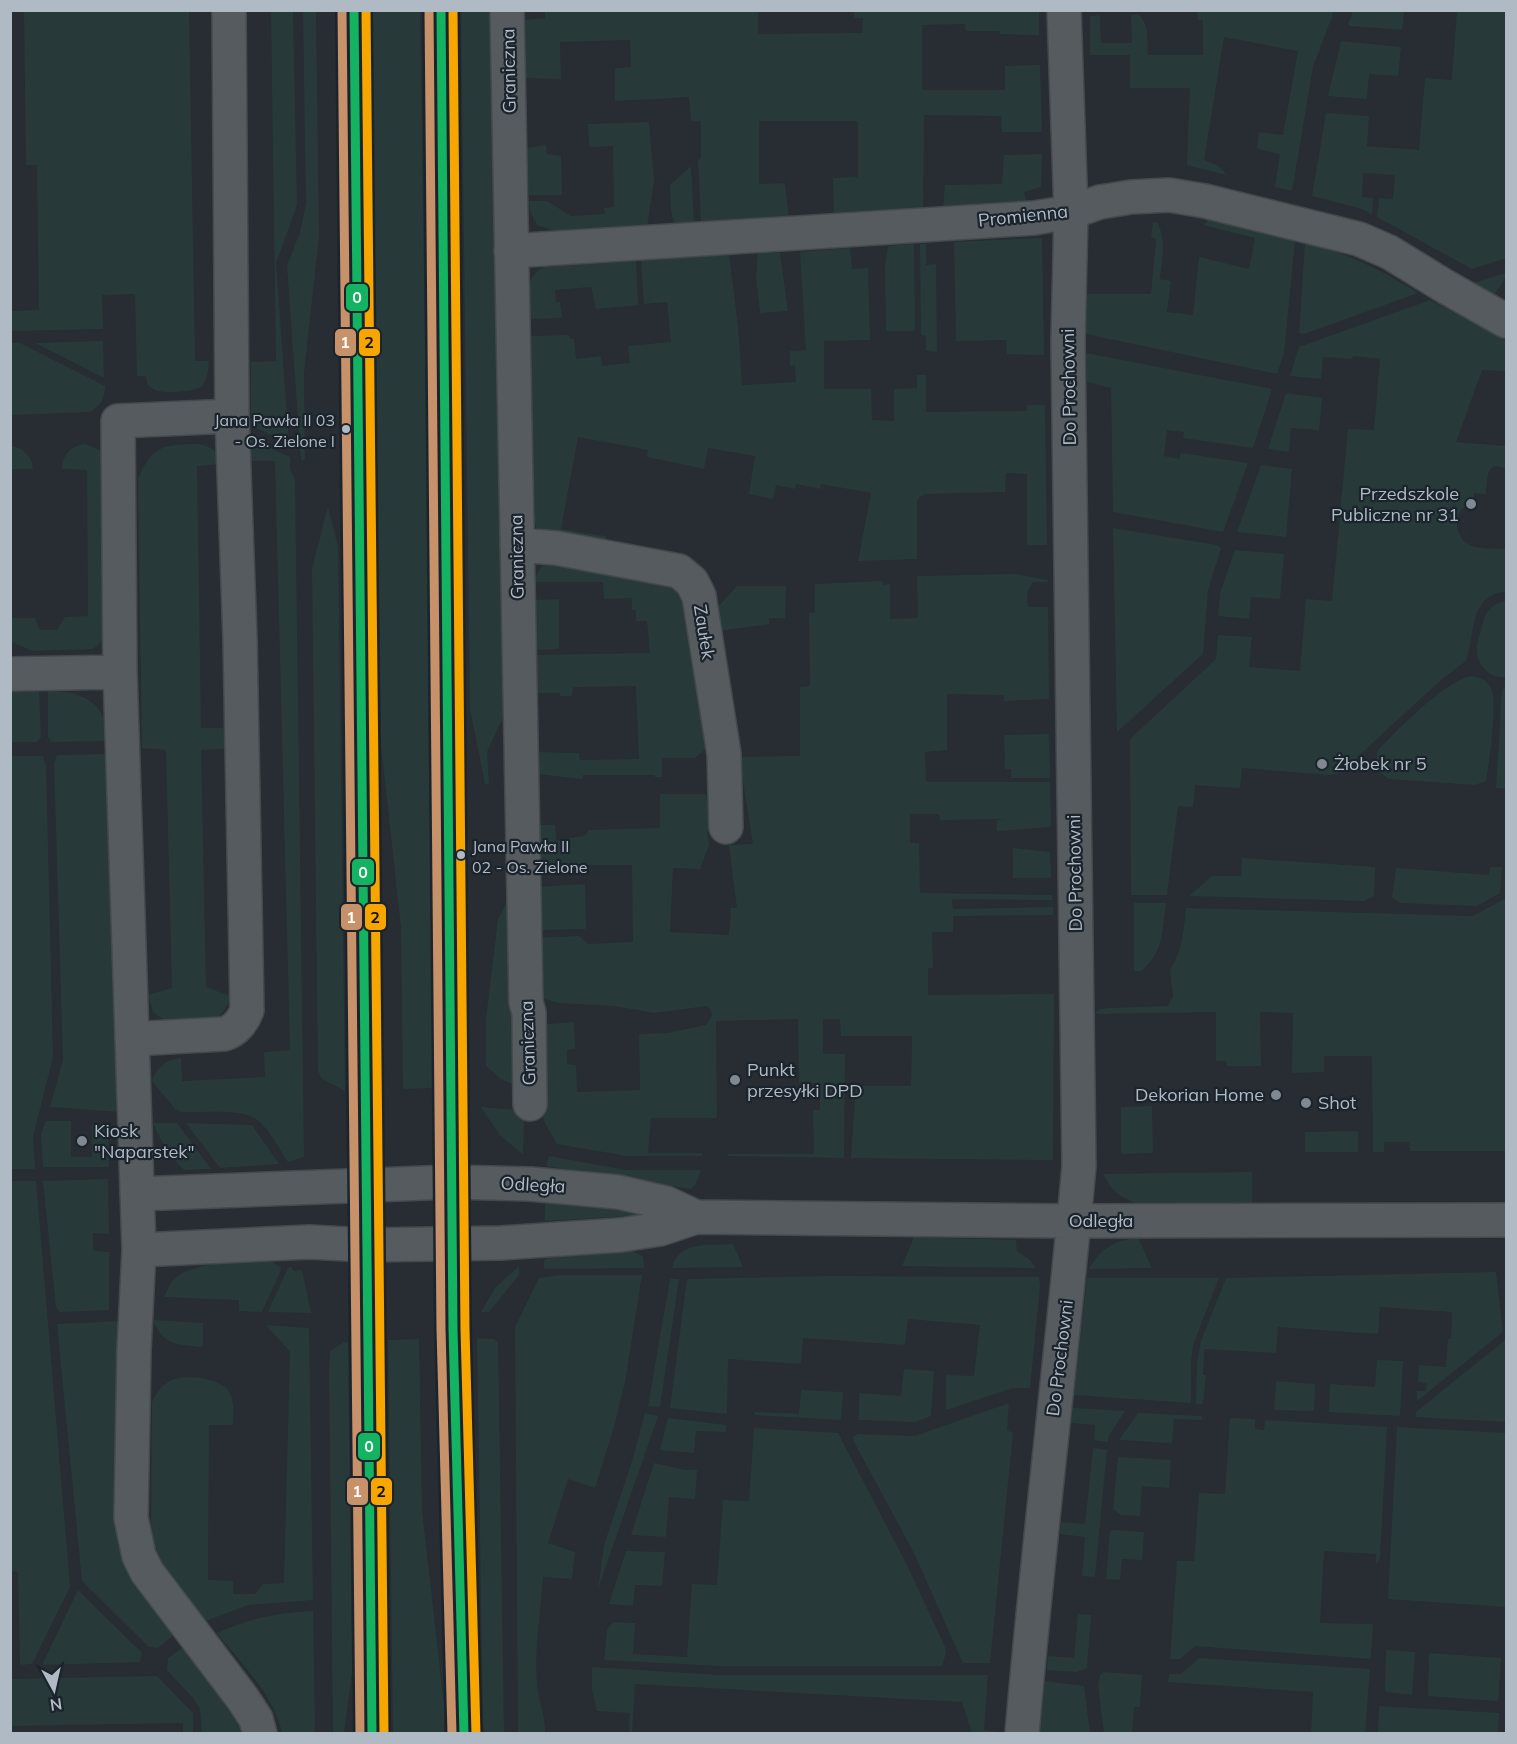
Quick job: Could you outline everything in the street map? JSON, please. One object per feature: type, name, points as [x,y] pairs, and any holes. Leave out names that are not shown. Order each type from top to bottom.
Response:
[{"type":"main road","points":[[354,10],[372,1734]]},
{"type":"main road","points":[[441,10],[452,1244],[464,1734]]},
{"type":"street","points":[[132,1039],[224,1034],[231,1032],[238,1025],[247,1010],[240,639],[232,416],[229,10]]},
{"type":"street","name":"Graniczna","points":[[507,10],[526,1002],[529,1013],[530,1104]]},
{"type":"street","name":"Do Prochowni","points":[[1022,1734],[1040,1531],[1079,1166],[1068,342],[1071,212],[1064,10]]},
{"type":"street","name":"Promienna","points":[[511,251],[1034,218],[1071,212],[1100,202],[1131,197],[1169,195],[1205,201],[1359,239],[1389,252],[1506,321]]},
{"type":"street","points":[[232,416],[118,421],[120,672],[139,1250],[134,1350],[131,1518],[139,1556],[147,1572],[243,1699],[256,1719],[260,1734]]},
{"type":"street","name":"Zaułek","points":[[517,545],[556,548],[679,571],[692,582],[699,596],[724,754],[726,827]]},
{"type":"street","points":[[10,674],[120,672]]},
{"type":"street","name":"Odległa","points":[[137,1194],[452,1182],[530,1184],[618,1192],[666,1203],[696,1217]]},
{"type":"street","name":"Odległa","points":[[139,1250],[309,1242],[367,1245],[452,1244],[621,1235],[660,1229],[696,1217],[1074,1221],[1506,1220]]},
{"type":"green space","points":[[545,10],[758,10],[758,34],[862,33],[863,18],[854,18],[854,11],[1039,11],[1039,35],[1000,34],[1000,31],[966,31],[965,24],[922,25],[922,90],[1005,90],[1005,66],[1040,65],[1042,132],[1002,132],[1001,116],[924,115],[923,211],[834,216],[833,178],[858,177],[858,121],[759,121],[759,184],[785,183],[789,219],[701,224],[698,160],[701,157],[701,121],[691,121],[689,97],[615,101],[615,68],[631,67],[630,40],[560,42],[561,79],[526,78],[525,20],[545,18]]},
{"type":"green space","points":[[24,11],[189,11],[195,361],[209,361],[206,379],[200,387],[180,392],[159,391],[147,384],[146,376],[137,376],[135,294],[102,295],[103,329],[11,331],[11,311],[39,310],[37,165],[26,165]]},
{"type":"green space","points":[[271,11],[293,11],[297,205],[276,263],[289,443],[251,426],[251,362],[276,361]]},
{"type":"green space","points":[[303,11],[316,11],[319,236],[304,373],[305,460],[301,460],[287,266],[300,232],[306,204]]},
{"type":"green space","points":[[371,11],[420,11],[436,1088],[403,1089],[401,927],[381,745]]},
{"type":"green space","points":[[461,11],[492,11],[503,717],[487,752],[489,784],[485,784],[470,709]]},
{"type":"green space","points":[[1197,11],[1334,11],[1313,67],[1292,191],[1275,187],[1280,154],[1257,149],[1259,132],[1283,135],[1298,51],[1224,37],[1204,160],[1220,167],[1226,175],[1187,165],[1190,88],[1130,88],[1130,55],[1090,55],[1090,16],[1100,15],[1101,43],[1132,43],[1131,15],[1138,14],[1146,28],[1148,55],[1203,55],[1203,20],[1198,20]]},
{"type":"green space","points":[[1353,11],[1404,11],[1402,30],[1350,26],[1348,24]]},
{"type":"green space","points":[[1457,11],[1506,11],[1506,258],[1472,269],[1377,217],[1379,198],[1393,199],[1395,175],[1363,173],[1362,197],[1373,198],[1372,214],[1362,209],[1312,196],[1326,113],[1369,116],[1367,146],[1419,150],[1425,78],[1452,80]]},
{"type":"green space","points":[[1341,41],[1401,47],[1398,76],[1369,74],[1367,99],[1328,96]]},
{"type":"green space","points":[[649,122],[654,181],[647,227],[559,232],[537,225],[530,211],[529,201],[547,201],[571,216],[605,214],[604,208],[614,207],[613,146],[589,147],[588,124]]},
{"type":"green space","points":[[546,145],[547,154],[561,156],[562,195],[529,195],[527,148]]},
{"type":"green space","points":[[1042,154],[1041,187],[1024,192],[1027,204],[943,210],[945,185],[1002,184],[1004,155]]},
{"type":"green space","points":[[691,166],[694,224],[675,226],[671,211],[670,185]]},
{"type":"green space","points":[[1208,220],[1295,240],[1284,353],[1277,374],[1086,334],[1087,294],[1151,294],[1156,239],[1151,237],[1153,222],[1158,223],[1162,237],[1160,279],[1171,281],[1167,312],[1193,315],[1199,257],[1249,269],[1255,238],[1203,225]]},
{"type":"green space","points":[[1042,238],[1044,355],[1007,354],[1006,340],[956,341],[954,242]]},
{"type":"green space","points":[[1305,243],[1364,263],[1418,293],[1304,334],[1299,333]]},
{"type":"green space","points":[[914,244],[915,331],[886,331],[885,266],[888,246]]},
{"type":"green space","points":[[920,244],[926,244],[926,265],[936,264],[937,352],[926,351],[926,336],[921,335]]},
{"type":"green space","points":[[850,248],[852,269],[868,268],[870,340],[824,341],[824,389],[871,389],[872,420],[894,421],[894,389],[917,388],[917,375],[926,375],[926,412],[1027,411],[1027,405],[1045,405],[1047,545],[1027,545],[1027,474],[1006,473],[1005,492],[925,494],[919,497],[917,502],[917,559],[858,561],[871,493],[821,484],[820,489],[796,484],[795,489],[776,485],[773,499],[749,494],[755,456],[708,448],[704,469],[647,457],[648,450],[578,437],[561,529],[605,536],[608,543],[541,532],[536,527],[529,336],[569,335],[570,339],[574,339],[576,359],[601,356],[602,366],[630,363],[628,346],[671,342],[667,302],[644,304],[641,260],[729,255],[738,326],[742,385],[796,382],[795,365],[790,366],[790,351],[806,350],[800,252]]},
{"type":"green space","points":[[758,253],[780,253],[788,311],[760,313],[756,275]]},
{"type":"green space","points":[[636,261],[638,305],[596,309],[591,287],[555,290],[556,302],[560,302],[562,318],[529,319],[528,289],[532,277],[544,267]]},
{"type":"green space","points":[[1506,273],[1506,277],[1493,297],[1470,284]]},
{"type":"green space","points":[[1430,300],[1506,340],[1506,371],[1482,370],[1456,442],[1506,446],[1506,469],[1495,466],[1491,469],[1487,477],[1486,494],[1474,493],[1473,504],[1466,506],[1458,515],[1457,528],[1463,540],[1472,546],[1506,549],[1506,591],[1493,595],[1479,609],[1466,661],[1442,679],[1340,773],[1331,775],[1242,768],[1240,788],[1195,785],[1193,807],[1178,806],[1167,895],[1131,895],[1130,739],[1216,659],[1218,635],[1252,637],[1249,667],[1300,671],[1306,599],[1332,601],[1348,429],[1374,430],[1380,359],[1353,356],[1352,359],[1323,357],[1321,379],[1290,376],[1299,347]]},
{"type":"green space","points":[[103,341],[104,378],[35,343]]},
{"type":"green space","points":[[10,343],[20,343],[105,386],[102,401],[90,412],[11,415]]},
{"type":"green space","points":[[1086,353],[1272,389],[1253,448],[1183,438],[1184,432],[1167,430],[1164,456],[1179,459],[1181,453],[1248,463],[1223,532],[1113,512],[1111,388],[1087,382]]},
{"type":"green space","points":[[1286,393],[1322,398],[1319,430],[1291,428],[1289,452],[1268,449]]},
{"type":"green space","points":[[251,439],[290,457],[290,469],[295,479],[304,1157],[288,1162],[269,1133],[256,1119],[231,1112],[181,1112],[175,1109],[152,1081],[156,1072],[163,1065],[181,1058],[182,1081],[265,1077],[264,1052],[290,1050],[275,461],[251,461]]},
{"type":"green space","points":[[85,444],[99,450],[103,457],[105,634],[101,642],[93,649],[33,651],[11,642],[10,602],[11,618],[35,618],[40,630],[57,630],[65,617],[88,616],[87,470],[62,469],[68,452]]},
{"type":"green space","points":[[194,444],[212,449],[222,464],[197,466],[201,728],[224,728],[224,749],[201,750],[206,987],[230,996],[228,1004],[218,1019],[168,1023],[153,1012],[148,995],[172,988],[166,750],[142,748],[138,479],[148,460],[158,450],[173,445]]},
{"type":"green space","points":[[11,446],[26,453],[33,469],[11,469]]},
{"type":"green space","points":[[1261,465],[1292,469],[1286,537],[1237,532]]},
{"type":"green space","points":[[328,506],[338,547],[345,1091],[322,1079],[318,1071],[312,569]]},
{"type":"green space","points":[[1113,528],[1217,545],[1221,548],[1208,590],[1203,654],[1117,732]]},
{"type":"green space","points":[[1235,550],[1284,554],[1280,599],[1251,597],[1249,619],[1218,616],[1220,593]]},
{"type":"green space","points":[[553,559],[661,581],[683,597],[710,745],[695,758],[662,758],[662,777],[583,775],[582,779],[537,774],[536,752],[579,753],[580,760],[639,759],[636,686],[573,687],[572,696],[560,696],[560,693],[535,693],[535,655],[650,653],[647,621],[636,621],[636,610],[632,610],[632,598],[604,599],[603,582],[534,582],[540,568]]},
{"type":"green space","points":[[1014,574],[1048,580],[1048,582],[1033,582],[1027,597],[1029,607],[1048,607],[1049,699],[1004,701],[1004,695],[947,694],[947,750],[925,752],[926,782],[1050,782],[1051,827],[997,831],[997,820],[1005,819],[940,820],[939,814],[910,814],[910,843],[919,843],[920,893],[1052,895],[1053,900],[952,899],[953,909],[1053,907],[1053,915],[953,916],[953,932],[932,932],[933,968],[928,968],[928,995],[1054,994],[1053,1160],[851,1158],[856,1086],[911,1086],[912,1036],[841,1036],[840,1019],[823,1019],[823,1054],[845,1054],[844,1158],[728,1156],[728,1154],[814,1154],[813,1110],[820,1110],[820,1083],[799,1083],[798,1019],[716,1021],[717,1118],[651,1118],[648,1153],[702,1153],[702,1156],[627,1156],[557,1144],[545,1123],[540,1108],[538,1025],[574,1022],[575,1049],[567,1050],[567,1064],[576,1065],[577,1092],[640,1090],[639,1034],[667,1033],[706,1025],[712,1016],[707,1006],[655,1013],[614,1006],[558,1003],[539,997],[538,938],[579,936],[588,944],[633,942],[632,865],[537,865],[536,825],[555,825],[556,841],[587,835],[588,830],[660,828],[660,794],[706,794],[712,831],[707,832],[709,845],[700,869],[673,868],[670,932],[729,935],[731,908],[737,908],[729,845],[753,844],[739,757],[800,756],[800,687],[810,686],[809,613],[815,612],[815,584],[883,581],[883,585],[890,584],[890,619],[918,618],[917,576]]},
{"type":"green space","points":[[737,586],[786,586],[785,618],[769,618],[769,624],[718,631],[715,610]]},
{"type":"green space","points":[[559,599],[559,649],[536,650],[535,600]]},
{"type":"green space","points":[[1506,601],[1506,677],[1501,677],[1483,668],[1478,658],[1477,647],[1486,613],[1493,606]]},
{"type":"green space","points":[[1470,676],[1481,678],[1492,691],[1494,708],[1486,781],[1475,785],[1390,779],[1382,774],[1377,764],[1378,750],[1434,697],[1459,680]]},
{"type":"green space","points":[[1505,687],[1506,789],[1496,788],[1502,690]]},
{"type":"green space","points":[[39,691],[41,737],[37,742],[11,742],[11,692]]},
{"type":"green space","points":[[48,691],[72,693],[91,702],[104,717],[110,741],[51,742],[48,737]]},
{"type":"green space","points":[[1049,734],[1050,778],[1011,778],[1011,769],[1005,769],[1004,735]]},
{"type":"green space","points":[[109,754],[120,1112],[50,1107],[63,1060],[54,763],[57,755]]},
{"type":"green space","points":[[11,756],[43,756],[46,767],[53,1057],[33,1137],[35,1169],[11,1169]]},
{"type":"green space","points":[[1013,848],[1050,852],[1051,878],[1013,878]]},
{"type":"green space","points":[[1242,858],[1375,867],[1374,896],[1364,901],[1189,896],[1212,876],[1241,876]]},
{"type":"green space","points":[[1490,867],[1502,867],[1500,893],[1477,906],[1400,903],[1392,897],[1396,868],[1489,875]]},
{"type":"green space","points":[[585,884],[586,929],[538,930],[537,887]]},
{"type":"green space","points":[[509,898],[511,1017],[514,1017],[512,1084],[501,1079],[486,1066],[486,1019],[498,919]]},
{"type":"green space","points":[[1506,898],[1506,1151],[1410,1151],[1409,1142],[1384,1142],[1384,1152],[1373,1152],[1372,1056],[1324,1056],[1324,1072],[1292,1073],[1293,1013],[1260,1012],[1261,1066],[1227,1066],[1226,1061],[1216,1061],[1216,1012],[1094,1014],[1098,1010],[1107,1008],[1168,1006],[1173,996],[1170,970],[1180,948],[1186,908],[1473,916]]},
{"type":"green space","points":[[1134,903],[1166,903],[1158,949],[1149,964],[1141,971],[1134,971]]},
{"type":"green space","points":[[1152,1106],[1153,1153],[1121,1154],[1121,1107]]},
{"type":"green space","points":[[481,1107],[515,1110],[524,1118],[523,1155],[499,1134]]},
{"type":"green space","points":[[46,1121],[71,1121],[71,1157],[92,1157],[92,1124],[108,1124],[109,1167],[43,1167],[41,1135]]},
{"type":"green space","points":[[153,1123],[177,1123],[211,1169],[184,1170],[166,1148]]},
{"type":"green space","points":[[186,1123],[252,1125],[279,1164],[220,1168]]},
{"type":"green space","points":[[1358,1131],[1358,1152],[1305,1152],[1305,1132]]},
{"type":"green space","points":[[549,1156],[626,1170],[701,1170],[691,1189],[546,1166]]},
{"type":"green space","points":[[1252,1172],[1252,1206],[1143,1207],[1113,1190],[1103,1174]]},
{"type":"green space","points":[[108,1179],[109,1234],[93,1233],[93,1251],[109,1252],[109,1310],[60,1312],[56,1307],[43,1181]]},
{"type":"green space","points":[[10,1181],[36,1181],[70,1587],[32,1664],[20,1665],[18,1572],[10,1571]]},
{"type":"green space","points":[[545,1203],[663,1214],[545,1221]]},
{"type":"green space","points":[[914,1237],[1016,1240],[1017,1251],[1030,1260],[1036,1268],[902,1266]]},
{"type":"green space","points":[[1138,1238],[1152,1268],[1089,1269],[1109,1246]]},
{"type":"green space","points":[[733,1244],[743,1267],[672,1268],[675,1259],[688,1249],[705,1245]]},
{"type":"green space","points":[[632,1250],[643,1257],[644,1268],[544,1269],[544,1261],[548,1256]]},
{"type":"green space","points":[[269,1260],[281,1270],[262,1312],[239,1311],[239,1300],[164,1297],[173,1280],[193,1269],[219,1263]]},
{"type":"green space","points":[[519,1266],[519,1275],[489,1312],[481,1312],[495,1288]]},
{"type":"green space","points":[[291,1267],[294,1271],[302,1270],[311,1313],[268,1312],[288,1268]]},
{"type":"green space","points":[[1496,1272],[1503,1332],[1417,1401],[1417,1391],[1426,1391],[1427,1383],[1418,1382],[1419,1365],[1446,1367],[1448,1339],[1451,1339],[1452,1312],[1380,1307],[1378,1334],[1278,1327],[1276,1353],[1204,1349],[1203,1375],[1206,1375],[1203,1404],[1196,1404],[1197,1364],[1201,1341],[1226,1278]]},
{"type":"green space","points":[[560,1275],[642,1275],[625,1382],[595,1488],[568,1479],[548,1543],[575,1552],[572,1579],[543,1577],[536,1670],[545,1733],[518,1733],[515,1327],[539,1278]]},
{"type":"green space","points":[[831,1276],[1039,1277],[1030,1388],[1013,1388],[946,1410],[946,1375],[974,1376],[980,1325],[908,1319],[905,1345],[803,1338],[801,1364],[728,1359],[727,1414],[670,1408],[687,1279]]},
{"type":"green space","points":[[1087,1278],[1219,1278],[1193,1345],[1191,1403],[1074,1395]]},
{"type":"green space","points":[[670,1279],[679,1279],[660,1407],[648,1406]]},
{"type":"green space","points":[[153,1320],[203,1323],[203,1347],[179,1344],[167,1339],[157,1329]]},
{"type":"green space","points":[[121,1321],[118,1509],[176,1633],[158,1648],[149,1647],[82,1581],[57,1324]]},
{"type":"green space","points":[[266,1325],[309,1328],[313,1600],[248,1605],[206,1621],[166,1571],[154,1548],[151,1535],[152,1402],[161,1388],[170,1381],[191,1377],[208,1379],[222,1385],[230,1393],[233,1425],[209,1425],[208,1580],[233,1581],[233,1594],[255,1594],[263,1584],[284,1583],[290,1352]]},
{"type":"green space","points":[[477,1338],[494,1339],[498,1342],[504,1733],[485,1733],[483,1726]]},
{"type":"green space","points":[[419,1339],[422,1510],[444,1705],[444,1733],[393,1733],[388,1340]]},
{"type":"green space","points":[[1505,1340],[1506,1422],[1416,1417],[1416,1412]]},
{"type":"green space","points":[[344,1342],[348,1343],[352,1672],[344,1733],[333,1734],[329,1368],[330,1351]]},
{"type":"green space","points":[[1377,1360],[1403,1361],[1400,1416],[1329,1412],[1330,1384],[1375,1387]]},
{"type":"green space","points":[[904,1369],[934,1371],[931,1416],[915,1422],[859,1420],[859,1393],[901,1396]]},
{"type":"green space","points":[[1276,1381],[1315,1384],[1314,1411],[1274,1410]]},
{"type":"green space","points":[[801,1390],[843,1392],[841,1420],[755,1415],[755,1412],[799,1414]]},
{"type":"green space","points":[[1009,1403],[1007,1430],[1013,1433],[990,1663],[963,1663],[914,1553],[853,1437],[858,1434],[915,1436]]},
{"type":"green space","points":[[1073,1408],[1125,1411],[1109,1435],[1108,1442],[1094,1440],[1095,1425],[1071,1423]]},
{"type":"green space","points":[[645,1413],[658,1416],[598,1589],[604,1545],[633,1458]]},
{"type":"green space","points":[[1138,1413],[1202,1416],[1202,1420],[1174,1419],[1172,1443],[1119,1440]]},
{"type":"green space","points":[[668,1418],[726,1425],[726,1432],[696,1431],[694,1453],[660,1450]]},
{"type":"green space","points":[[1230,1418],[1255,1419],[1255,1429],[1264,1430],[1265,1420],[1387,1427],[1380,1558],[1376,1565],[1376,1554],[1324,1551],[1320,1623],[1373,1624],[1371,1659],[1195,1646],[1180,1659],[1170,1659],[1177,1561],[1194,1561],[1199,1493],[1225,1494]]},
{"type":"green space","points":[[1397,1427],[1506,1433],[1506,1607],[1388,1599]]},
{"type":"green space","points":[[754,1428],[838,1433],[907,1565],[945,1647],[946,1653],[942,1666],[721,1666],[604,1660],[607,1630],[613,1622],[635,1623],[633,1654],[687,1657],[692,1584],[717,1585],[723,1500],[749,1501]]},
{"type":"green space","points":[[1093,1448],[1107,1450],[1095,1577],[1082,1576],[1085,1537],[1060,1534],[1061,1522],[1085,1524]]},
{"type":"green space","points":[[1118,1457],[1171,1460],[1169,1488],[1142,1486],[1140,1516],[1121,1515],[1113,1509]]},
{"type":"green space","points":[[654,1463],[685,1470],[697,1470],[695,1499],[669,1497],[666,1537],[631,1535]]},
{"type":"green space","points":[[1110,1531],[1144,1532],[1142,1560],[1122,1559],[1120,1580],[1106,1579]]},
{"type":"green space","points":[[626,1551],[665,1552],[662,1586],[635,1585],[633,1606],[609,1604]]},
{"type":"green space","points":[[78,1590],[142,1653],[140,1662],[42,1665]]},
{"type":"green space","points":[[313,1611],[315,1733],[282,1733],[272,1705],[264,1692],[217,1633],[264,1617]]},
{"type":"green space","points":[[1078,1614],[1091,1615],[1087,1668],[1077,1672],[1047,1670],[1048,1656],[1074,1658]]},
{"type":"green space","points":[[186,1645],[250,1733],[202,1733],[200,1708],[167,1670],[168,1658]]},
{"type":"green space","points":[[1386,1650],[1415,1652],[1412,1695],[1385,1692]]},
{"type":"green space","points":[[1429,1653],[1501,1658],[1498,1701],[1428,1696]]},
{"type":"green space","points":[[1199,1658],[1370,1669],[1365,1733],[1311,1733],[1313,1692],[1168,1682],[1169,1674],[1181,1674]]},
{"type":"green space","points":[[592,1667],[720,1675],[988,1675],[984,1730],[1007,1733],[972,1733],[962,1702],[635,1684],[632,1733],[629,1733],[630,1713],[597,1711],[592,1690]]},
{"type":"green space","points":[[1104,1672],[1142,1675],[1140,1707],[1134,1707],[1132,1733],[1104,1733],[1098,1685],[1100,1675]]},
{"type":"green space","points":[[157,1676],[193,1713],[193,1733],[183,1733],[183,1723],[11,1726],[11,1679]]},
{"type":"green space","points":[[1045,1681],[1084,1686],[1090,1733],[1040,1733]]},
{"type":"green space","points":[[1379,1706],[1499,1713],[1498,1733],[1378,1733]]},
{"type":"transit line","name":"1","points":[[342,10],[360,1734]]},
{"type":"transit line","name":"0","points":[[354,10],[372,1734]]},
{"type":"transit line","name":"2","points":[[366,10],[384,1734]]},
{"type":"transit line","name":"1","points":[[429,10],[441,1329],[452,1734]]},
{"type":"transit line","name":"0","points":[[441,10],[453,1329],[464,1734]]},
{"type":"transit line","name":"2","points":[[453,10],[465,1329],[476,1734]]},
{"type":"place","name":"Jana Pawła II 03 - Os. Zielone I","points":[[346,429]]},
{"type":"place","name":"Przedszkole Publiczne nr 31","points":[[1471,504]]},
{"type":"place","name":"Żłobek nr 5","points":[[1322,764]]},
{"type":"place","name":"Jana Pawła II 02 - Os. Zielone","points":[[461,855]]},
{"type":"place","name":"Punkt przesyłki DPD","points":[[735,1080]]},
{"type":"place","name":"Dekorian Home","points":[[1276,1095]]},
{"type":"place","name":"Shot","points":[[1306,1103]]},
{"type":"place","name":"Kiosk \"Naparstek\"","points":[[82,1141]]}]
